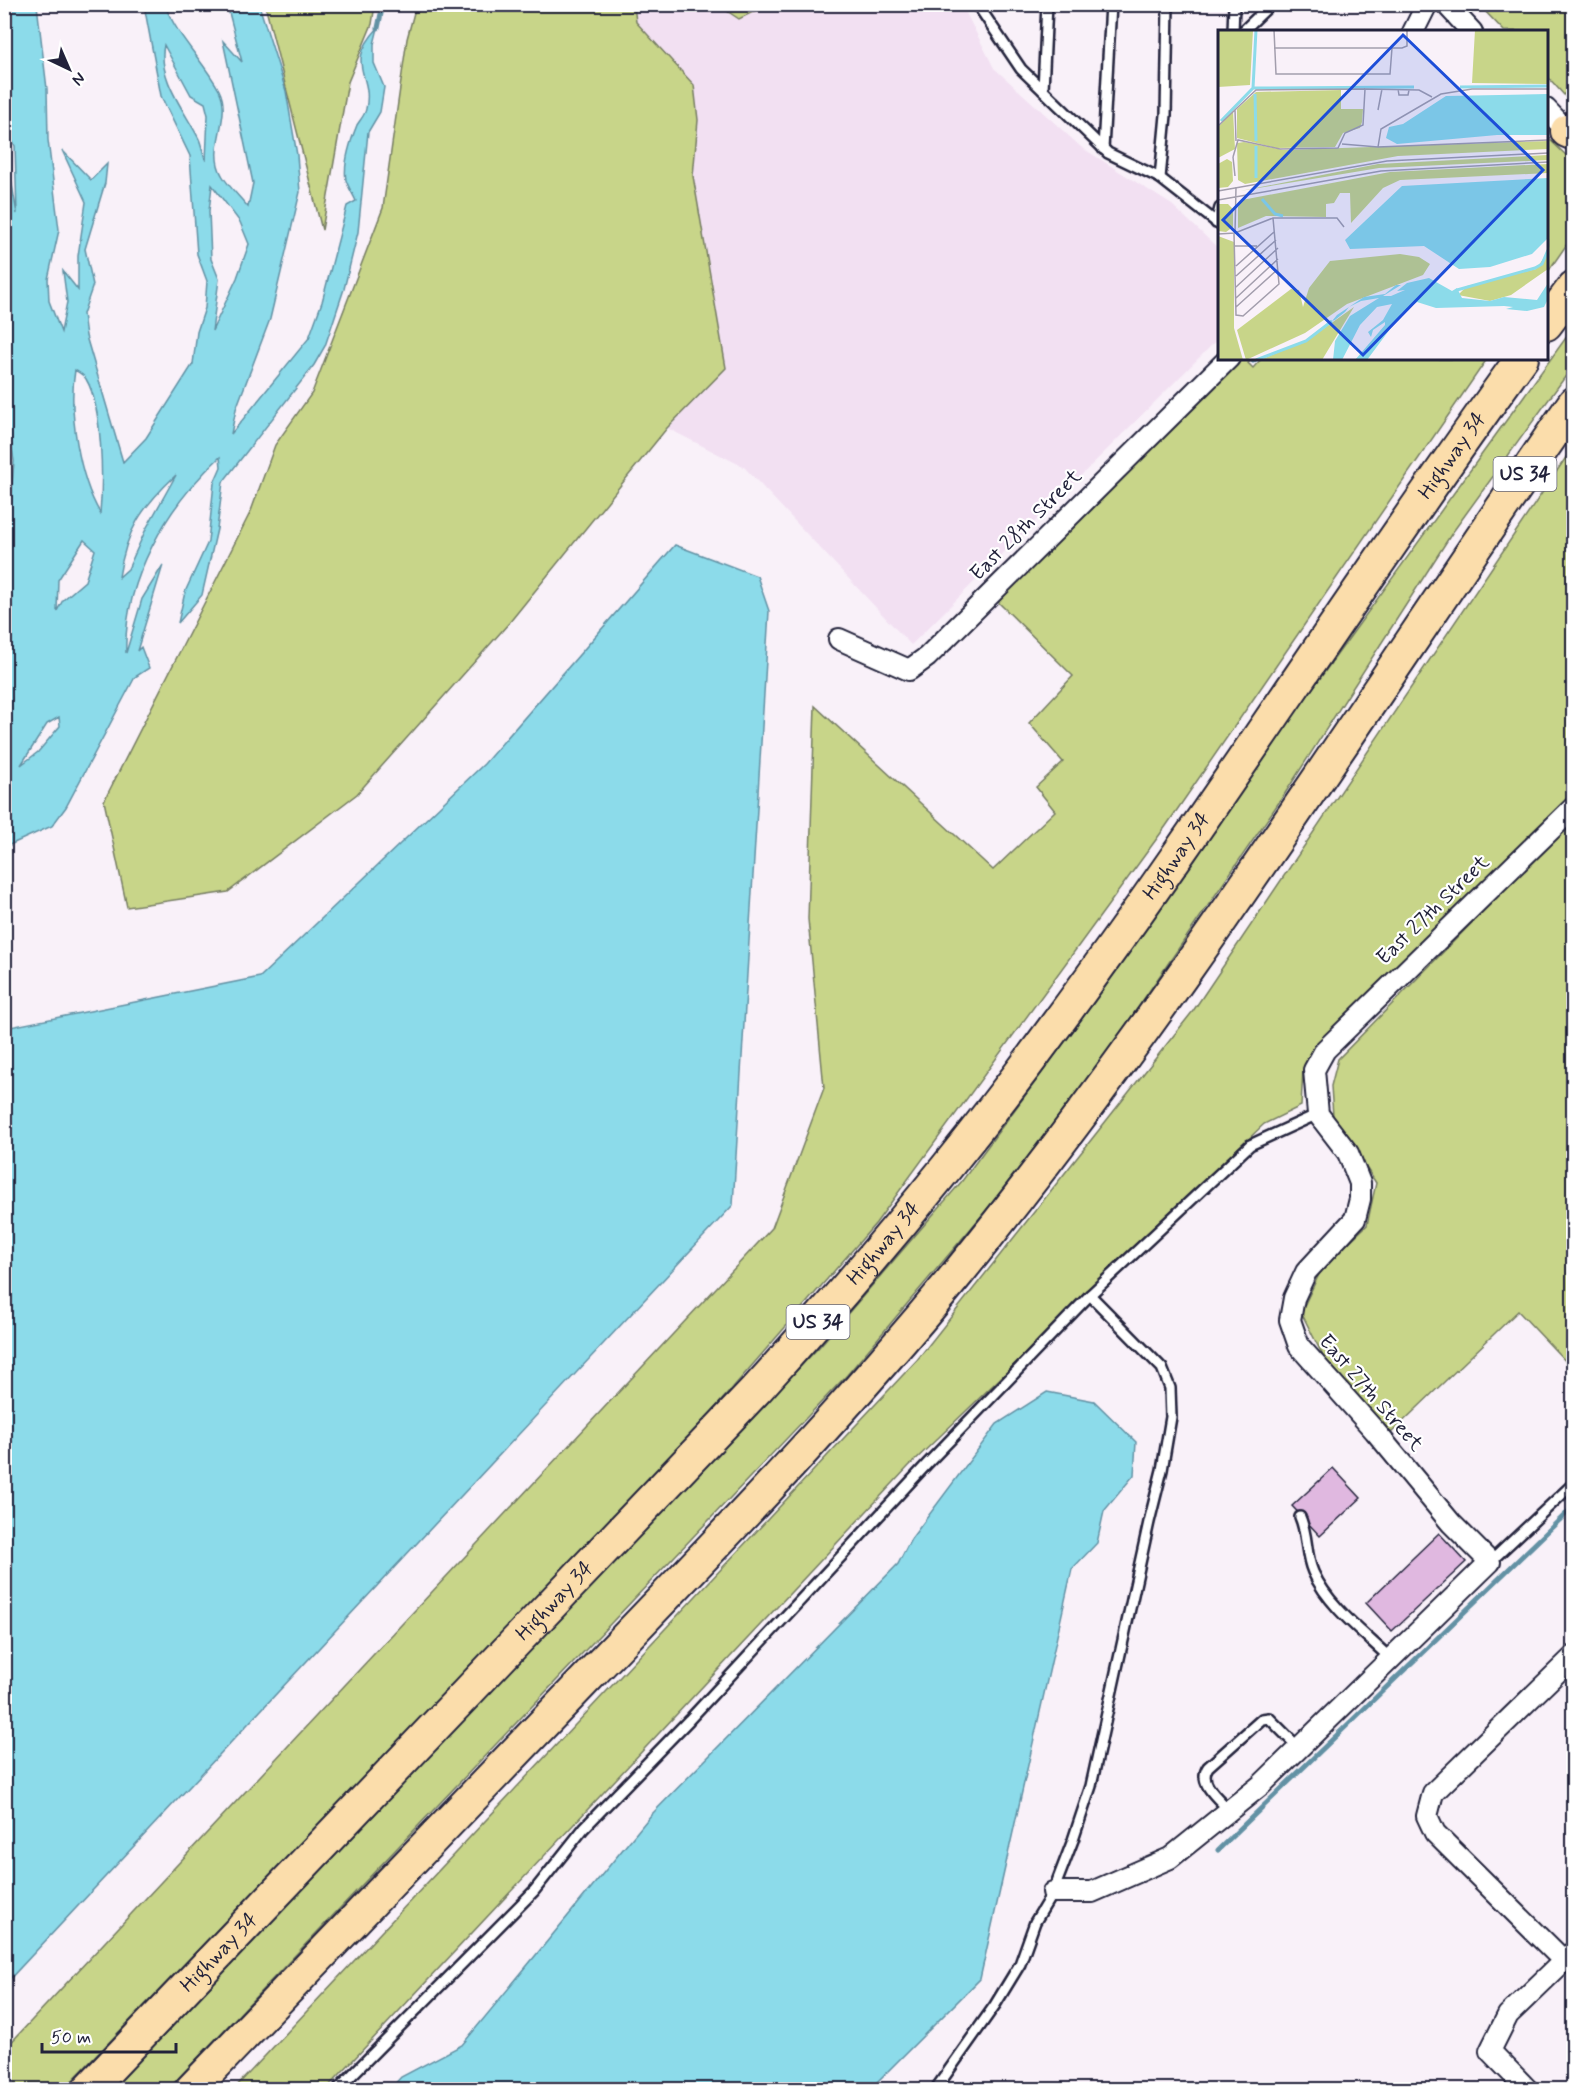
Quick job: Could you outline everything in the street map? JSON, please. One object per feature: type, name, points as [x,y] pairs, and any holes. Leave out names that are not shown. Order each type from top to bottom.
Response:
[{"type":"highway","points":[[1548,321],[1574,287]]},
{"type":"highway","name":"Highway 34","points":[[88,2090],[757,1389],[819,1321],[939,1178],[1056,1026],[1521,360]]},
{"type":"highway","name":"US 34","points":[[191,2090],[752,1508],[891,1353],[959,1271],[1056,1149],[1163,1000],[1574,403]]},
{"type":"street","points":[[1414,30],[1427,4]]},
{"type":"street","points":[[1446,4],[1470,30]]},
{"type":"street","name":"East 28th Street","points":[[838,639],[909,669],[927,657],[1227,360]]},
{"type":"street","name":"East 27th Street","points":[[1490,1562],[1451,1523],[1375,1431],[1299,1346],[1290,1320],[1293,1298],[1306,1272],[1354,1219],[1360,1199],[1360,1183],[1348,1154],[1318,1114],[1314,1070],[1325,1050],[1574,807]]},
{"type":"street","points":[[1053,1892],[1092,1892],[1170,1858],[1299,1748],[1490,1562]]},
{"type":"street","points":[[1528,2090],[1490,2051],[1508,2015],[1569,1956],[1435,1833],[1427,1816],[1433,1793],[1574,1656]]},
{"type":"lane","points":[[977,4],[1021,69],[1103,149],[1160,178],[1218,224]]},
{"type":"lane","points":[[984,4],[984,15]]},
{"type":"lane","points":[[1043,90],[1047,4]]},
{"type":"lane","points":[[1103,149],[1111,4]]},
{"type":"lane","points":[[1160,178],[1166,115],[1168,4]]},
{"type":"lane","points":[[1233,30],[1234,4]]},
{"type":"lane","points":[[1244,30],[1271,4]]},
{"type":"lane","points":[[337,2090],[534,1891],[584,1828],[689,1720],[927,1462],[1090,1295],[1250,1145],[1318,1114]]},
{"type":"lane","points":[[935,2090],[995,2005],[1020,1964],[1035,1922],[1053,1892],[1091,1786],[1162,1470],[1171,1417],[1170,1388],[1162,1368],[1090,1295]]},
{"type":"lane","points":[[1490,1562],[1574,1483]]},
{"type":"lane","points":[[1300,1517],[1305,1528],[1309,1563],[1319,1583],[1348,1618],[1391,1659]]},
{"type":"lane","points":[[1229,1810],[1204,1780],[1204,1773],[1262,1719],[1269,1718],[1299,1748]]},
{"type":"shaded area","points":[[634,5],[718,5],[739,19],[767,5],[962,5],[994,68],[1081,147],[1172,205],[1218,248],[1218,339],[911,645],[744,467],[667,428],[726,368],[693,176],[698,120],[694,85],[636,22]]},
{"type":"green space","points":[[265,5],[375,5],[372,24],[348,82],[322,230]]},
{"type":"green space","points":[[416,5],[634,5],[636,22],[694,85],[698,120],[693,176],[726,368],[667,428],[509,623],[357,794],[228,892],[127,907],[104,801],[251,511],[275,445],[312,393],[383,208],[407,39]]},
{"type":"green space","points":[[718,5],[767,5],[739,19]]},
{"type":"green space","points":[[1483,5],[1573,5],[1573,105],[1548,77],[1548,30],[1503,30],[1485,11]]},
{"type":"green space","points":[[1548,138],[1568,157],[1573,166],[1574,234],[1548,272]]},
{"type":"green space","points":[[1573,328],[1573,366],[1452,533],[1284,795],[1108,1051],[994,1201],[847,1375],[168,2089],[112,2090],[820,1346],[962,1181],[1075,1028],[1248,778]]},
{"type":"green space","points":[[1240,360],[1252,360],[1248,363],[1253,368],[1260,360],[1486,360],[1166,826],[876,1223],[674,1455],[64,2089],[5,2089],[4,2050],[772,1228],[824,1088],[808,919],[815,706],[993,870],[1055,811],[1036,787],[1063,762],[1029,723],[1073,676],[997,601]]},
{"type":"green space","points":[[1573,447],[1573,798],[1303,1068],[1301,1106],[1264,1124],[909,1466],[326,2089],[233,2090],[917,1360],[1193,1011]]},
{"type":"green space","points":[[1573,820],[1573,1369],[1518,1311],[1389,1435],[1323,1356],[1301,1312],[1322,1268],[1367,1225],[1376,1183],[1333,1116],[1331,1086],[1338,1059]]},
{"type":"water","points":[[5,4],[37,5],[47,89],[48,140],[59,230],[48,279],[49,301],[61,332],[67,302],[63,271],[78,290],[78,256],[86,202],[62,150],[91,180],[107,164],[105,183],[85,249],[93,285],[83,314],[86,336],[123,462],[146,438],[193,364],[197,332],[205,308],[207,281],[197,254],[190,156],[161,96],[144,5],[165,5],[176,28],[219,90],[223,111],[218,143],[218,165],[222,175],[248,207],[253,183],[223,41],[242,62],[227,5],[259,5],[286,91],[297,155],[300,192],[270,319],[236,409],[231,434],[309,338],[322,302],[347,206],[356,201],[346,180],[346,166],[352,138],[366,109],[367,97],[361,61],[362,52],[378,28],[374,44],[374,63],[384,87],[380,112],[368,132],[358,232],[344,289],[325,346],[314,365],[223,482],[217,529],[202,595],[178,623],[185,592],[208,542],[214,483],[221,467],[220,457],[201,476],[167,521],[152,546],[141,572],[132,598],[127,626],[126,653],[142,599],[163,565],[137,651],[141,647],[149,668],[135,677],[66,807],[52,826],[5,847],[4,576],[14,461],[4,401]],"holes":[[[164,45],[191,95],[205,103],[208,115],[206,161],[199,139],[168,82],[163,57]],[[11,139],[15,146],[17,214],[11,179]],[[212,185],[240,222],[249,244],[237,278],[212,331],[219,279],[211,259],[209,211]],[[75,370],[86,379],[96,407],[101,464],[100,513],[81,463],[73,405]],[[176,475],[146,529],[128,569],[119,577],[131,533],[137,520]],[[84,540],[95,550],[85,581],[63,600],[57,611],[58,580]],[[59,717],[60,726],[38,752],[21,765],[47,724]]]},
{"type":"water","points":[[675,545],[757,576],[769,611],[733,1205],[5,1984],[5,1028],[260,977],[484,764]]},
{"type":"water","points":[[1047,1392],[1094,1401],[1136,1442],[1134,1475],[1104,1511],[1097,1543],[1072,1569],[980,1979],[870,2089],[390,2089],[401,2077],[462,2045],[651,1815],[898,1564],[911,1539],[997,1424]]},
{"type":"building","points":[[1333,1468],[1361,1498],[1320,1536],[1292,1506]]},
{"type":"building","points":[[1439,1533],[1466,1562],[1392,1631],[1366,1603]]},
{"type":"waterway","points":[[378,28],[383,4]]},
{"type":"waterway","points":[[1218,1850],[1574,1506]]}]
